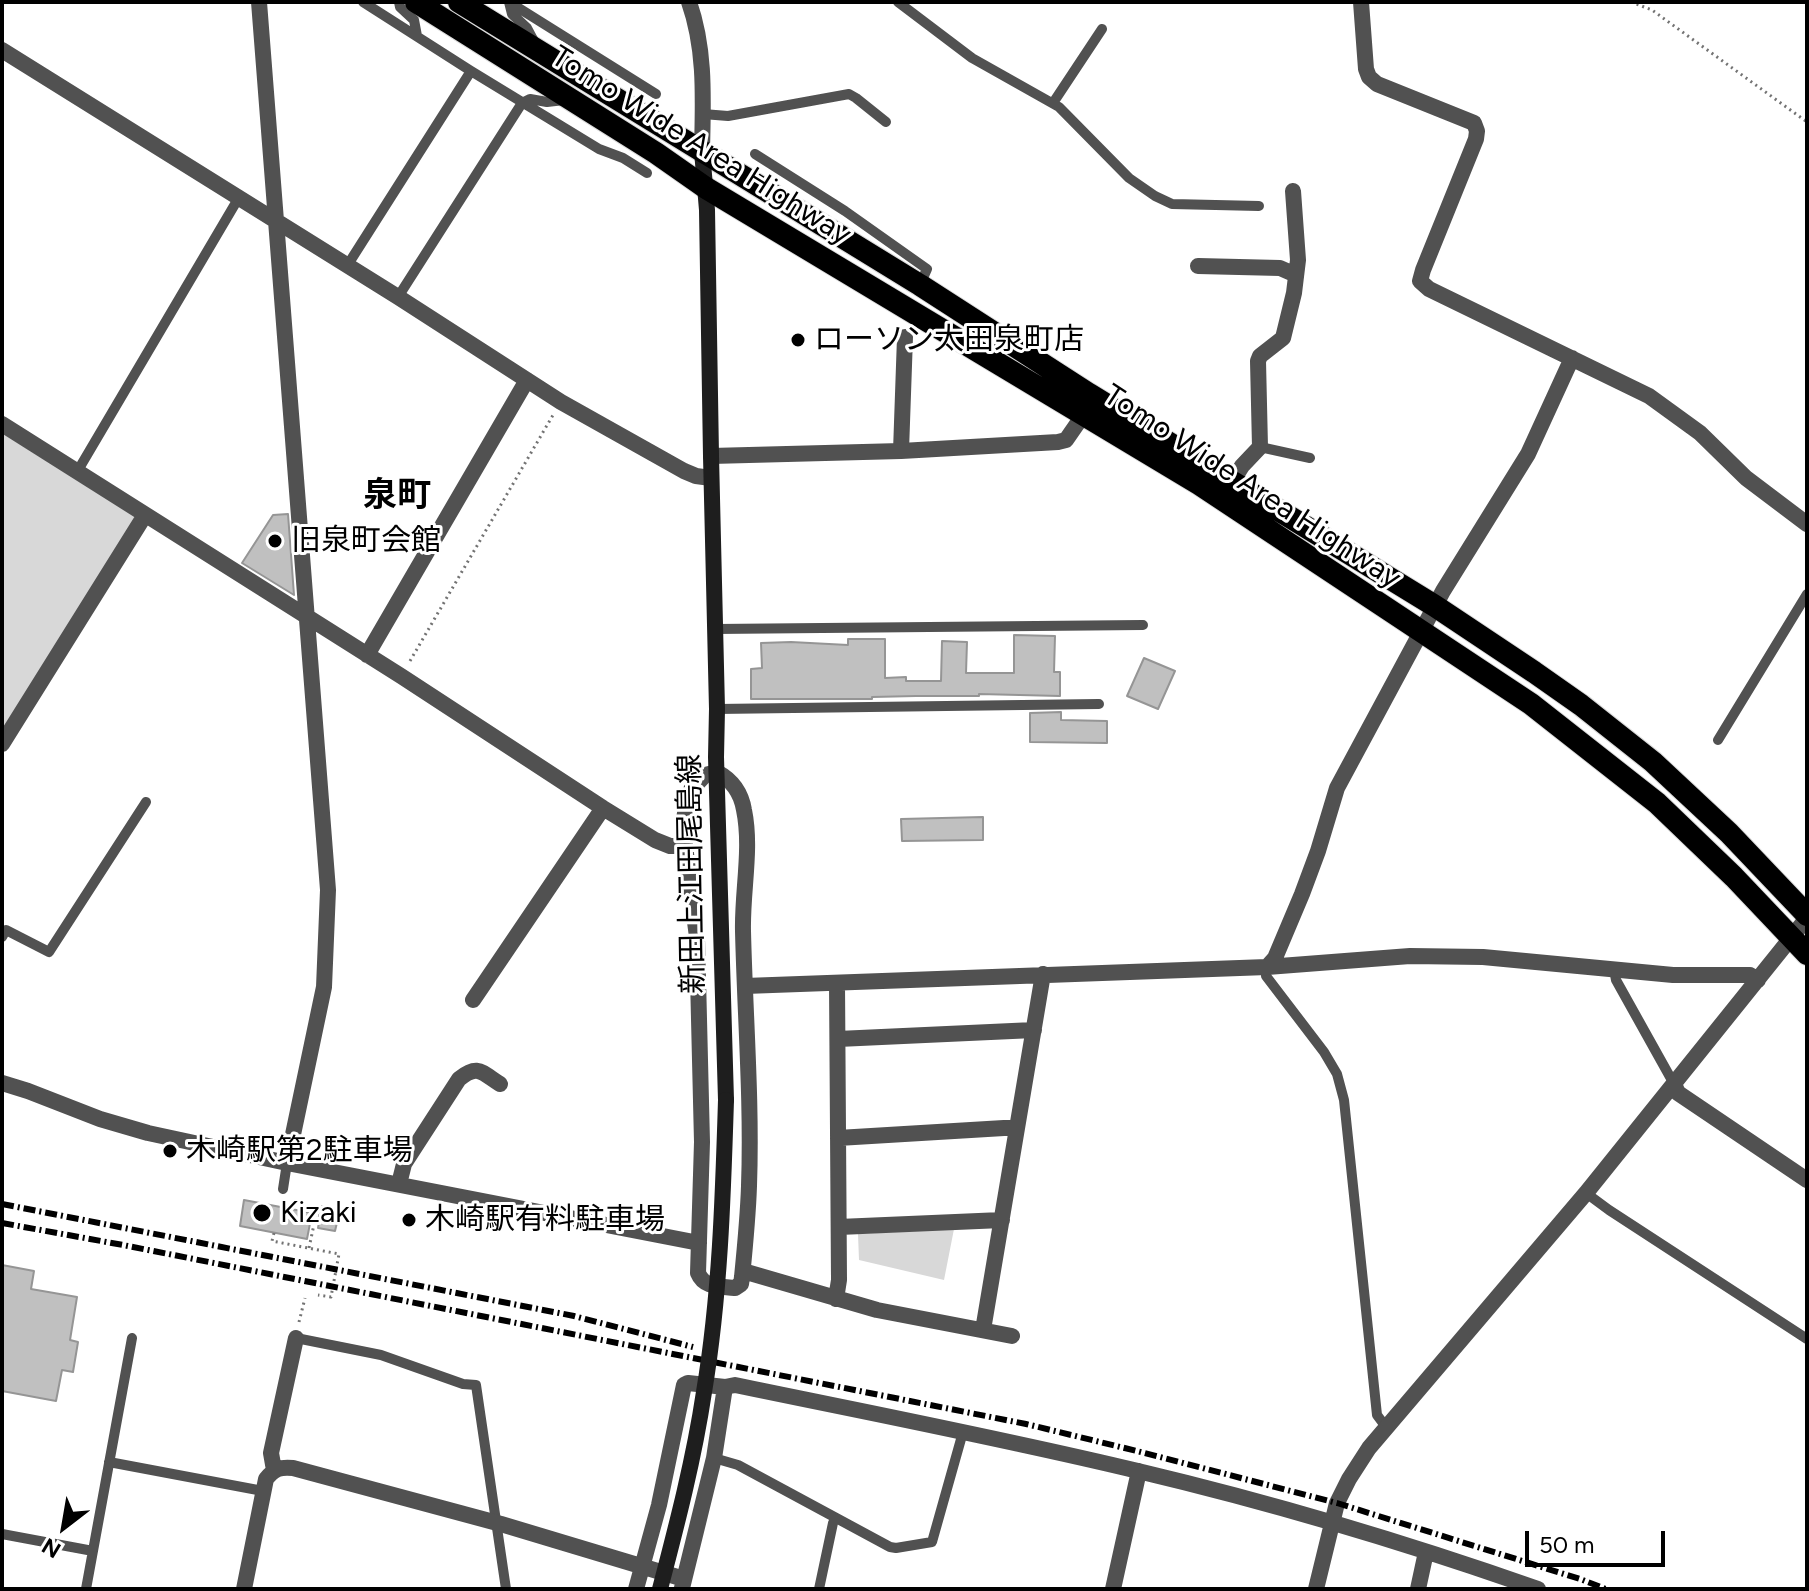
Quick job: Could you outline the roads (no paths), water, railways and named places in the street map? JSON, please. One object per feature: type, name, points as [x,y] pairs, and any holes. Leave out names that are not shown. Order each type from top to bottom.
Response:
[{"type":"highway","name":"Tomo Wide Area Highway","points":[[416,2],[656,153],[706,188],[1199,484],[1531,704],[1657,803],[1800,946]]},
{"type":"highway","name":"Tomo Wide Area Highway","points":[[459,2],[1435,606],[1581,705],[1653,762],[1729,833],[1807,917]]},
{"type":"highway","points":[[1330,542],[1342,558],[1365,578],[1414,610],[1422,632]]},
{"type":"main road","name":"新田上江田尾島線","points":[[660,1589],[680,1514],[705,1389],[720,1250],[726,1100],[706,188],[702,151]]},
{"type":"street","points":[[259,2],[328,890],[324,987],[287,1163]]},
{"type":"street","points":[[689,2],[699,37],[702,151]]},
{"type":"street","points":[[1361,2],[1369,77],[1377,84],[1474,123],[1477,131],[1420,281],[1429,289],[1649,396],[1700,433],[1746,478],[1807,524]]},
{"type":"street","points":[[2,50],[561,402],[684,471],[711,478]]},
{"type":"street","points":[[1232,482],[1260,447],[1258,361],[1286,332],[1298,260],[1293,191]]},
{"type":"street","points":[[1198,266],[1280,268],[1296,275]]},
{"type":"street","points":[[901,451],[905,337]]},
{"type":"street","points":[[1267,967],[1275,958],[1302,894],[1337,788],[1435,606],[1528,454],[1572,358]]},
{"type":"street","points":[[367,655],[527,380]]},
{"type":"street","points":[[711,456],[901,451],[1066,440],[1084,414]]},
{"type":"street","points":[[2,424],[401,676],[603,808],[655,840],[670,846],[685,846]]},
{"type":"street","points":[[2,744],[145,515]]},
{"type":"street","points":[[717,772],[730,780],[742,800],[746,826],[743,926],[749,1184],[743,1271],[741,1284],[735,1288],[708,1285],[701,1281],[698,1273],[702,1142],[697,937],[685,846],[684,819],[691,790],[705,775],[717,772]]},
{"type":"street","points":[[473,1000],[603,808]]},
{"type":"street","points":[[1316,1589],[1337,1503],[1369,1448],[1586,1193],[1758,980],[1800,946],[1807,917]]},
{"type":"street","points":[[745,986],[1267,967],[1410,956],[1483,957],[1673,975],[1750,975],[1758,980]]},
{"type":"street","points":[[983,1330],[1043,974]]},
{"type":"street","points":[[836,1299],[839,1280],[837,983]]},
{"type":"street","points":[[838,1039],[1034,1030]]},
{"type":"street","points":[[399,1184],[404,1164],[459,1079],[469,1071],[479,1071],[500,1084]]},
{"type":"street","points":[[2,1083],[148,1133],[699,1243]]},
{"type":"street","points":[[1674,1084],[1678,1093],[1807,1180]]},
{"type":"street","points":[[838,1138],[1017,1128]]},
{"type":"street","points":[[839,1227],[1002,1220]]},
{"type":"street","points":[[743,1271],[877,1310],[1012,1336]]},
{"type":"street","points":[[274,1470],[271,1453],[296,1338]]},
{"type":"street","points":[[636,1589],[659,1505],[684,1385],[688,1383],[725,1387],[735,1385],[1139,1471],[1331,1522],[1538,1589]]},
{"type":"street","points":[[244,1589],[266,1479],[280,1467],[497,1523],[643,1566],[683,1584],[714,1458],[725,1387]]},
{"type":"street","points":[[1113,1589],[1139,1471]]},
{"type":"street","points":[[1418,1589],[1426,1552]]},
{"type":"lane","points":[[363,2],[522,103],[599,149],[623,158],[647,173]]},
{"type":"lane","points":[[399,2],[400,7],[414,20],[417,36]]},
{"type":"lane","points":[[509,2],[512,14],[527,28],[539,51]]},
{"type":"lane","points":[[509,2],[656,94]]},
{"type":"lane","points":[[898,2],[972,58],[1053,103],[1129,178],[1164,201],[1259,206]]},
{"type":"lane","points":[[1053,103],[1102,29]]},
{"type":"lane","points":[[347,266],[471,71]]},
{"type":"lane","points":[[703,114],[728,116],[849,94],[886,122]]},
{"type":"lane","points":[[398,297],[522,103],[530,99],[547,102],[569,99]]},
{"type":"lane","points":[[755,154],[845,211],[927,269],[920,285]]},
{"type":"lane","points":[[77,472],[238,199]]},
{"type":"lane","points":[[832,231],[845,211]]},
{"type":"lane","points":[[1260,447],[1310,458]]},
{"type":"lane","points":[[1718,740],[1807,594]]},
{"type":"lane","points":[[715,629],[1143,625]]},
{"type":"lane","points":[[717,709],[1099,704]]},
{"type":"lane","points":[[2,937],[6,930],[49,952],[146,802]]},
{"type":"lane","points":[[1267,967],[1266,976],[1337,1074],[1344,1100],[1377,1415],[1386,1427]]},
{"type":"lane","points":[[1614,969],[1616,980],[1674,1084]]},
{"type":"lane","points":[[283,1189],[287,1163]]},
{"type":"lane","points":[[1586,1193],[1807,1339]]},
{"type":"lane","points":[[86,1589],[132,1338]]},
{"type":"lane","points":[[296,1338],[381,1355],[463,1384],[476,1385],[506,1589]]},
{"type":"lane","points":[[714,1458],[738,1465],[896,1548],[932,1542],[963,1432]]},
{"type":"lane","points":[[109,1462],[263,1491]]},
{"type":"lane","points":[[819,1589],[836,1518]]},
{"type":"lane","points":[[2,1534],[93,1551]]},
{"type":"railway","points":[[2,1204],[574,1316],[693,1347]]},
{"type":"railway","points":[[2,1223],[1026,1424],[1337,1503],[1606,1589]]},
{"type":"place","name":"ローソン太田泉町店","points":[[798,340]]},
{"type":"place","name":"旧泉町会館","points":[[275,541]]},
{"type":"place","name":"木崎駅第2駐車場","points":[[170,1151]]},
{"type":"place","name":"Kizaki","points":[[262,1213]]},
{"type":"place","name":"木崎駅有料駐車場","points":[[409,1220]]},
{"type":"district","name":"泉町","points":[[397,496]]}]
